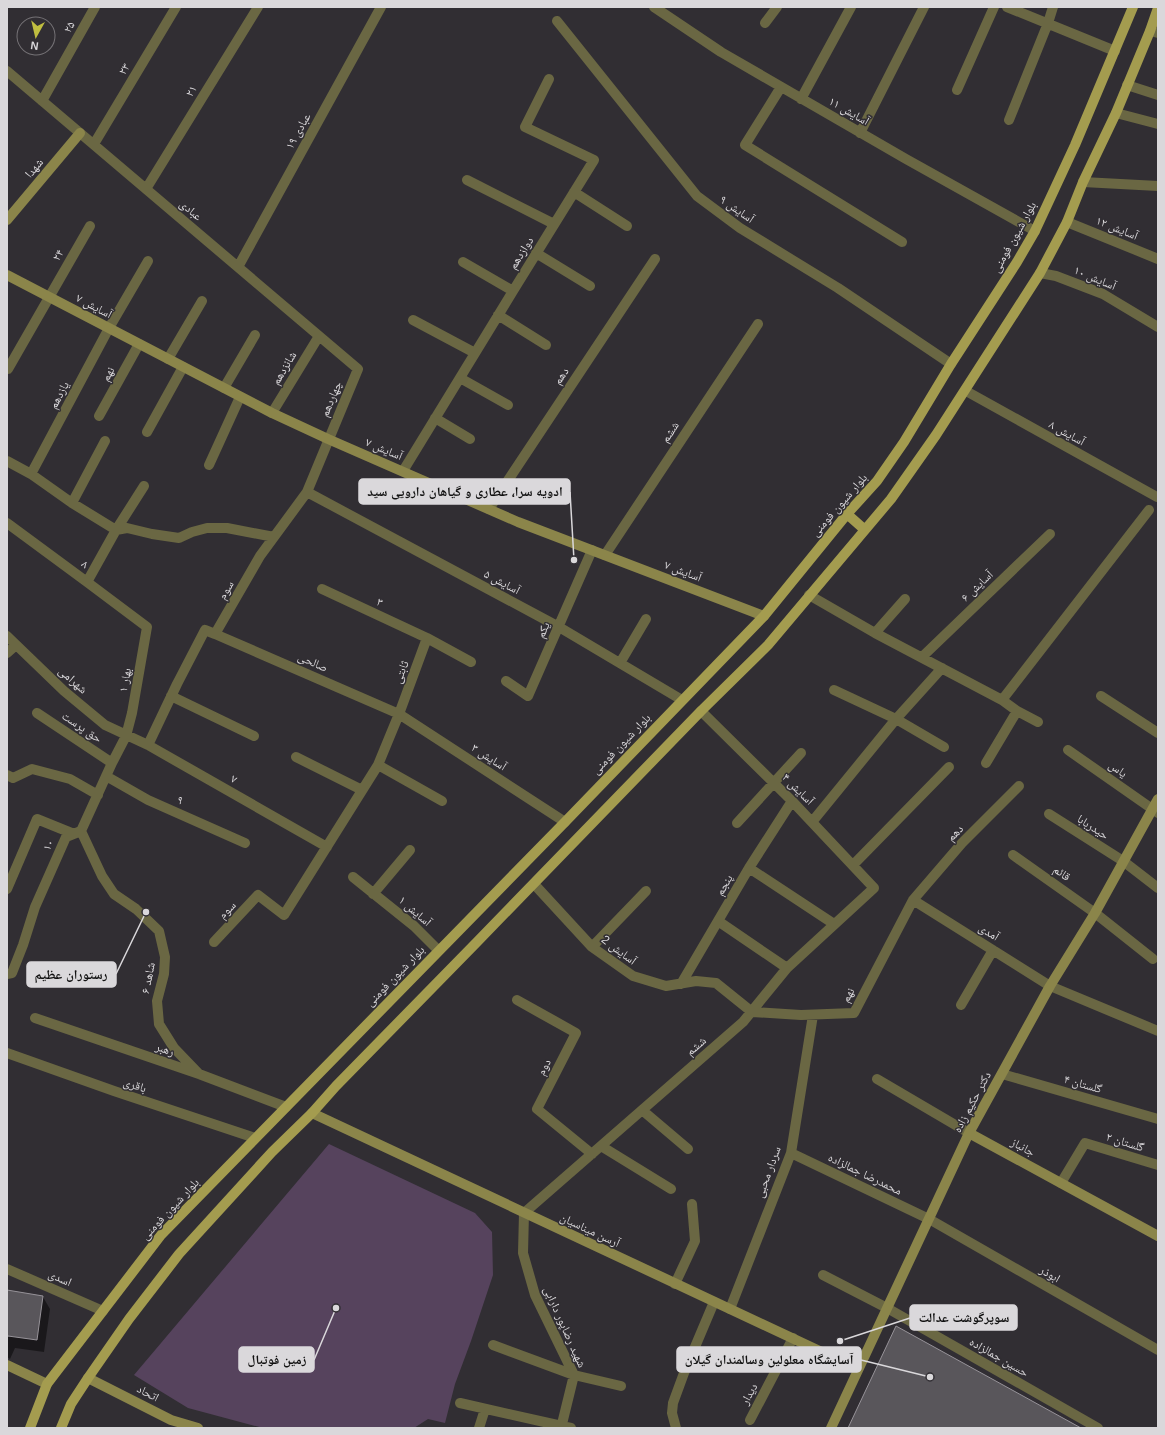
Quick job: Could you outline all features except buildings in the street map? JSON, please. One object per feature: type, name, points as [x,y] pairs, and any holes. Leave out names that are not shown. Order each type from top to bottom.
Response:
[{"type":"main road","name":"بلوار شیون فومنی","points":[[30,1428],[47,1384],[161,1235],[438,950],[565,822],[764,616],[847,514],[877,481],[904,442],[951,364],[1017,262],[1035,231],[1076,145],[1133,7]]},
{"type":"main road","points":[[61,1428],[71,1404],[88,1378],[129,1319],[179,1254],[272,1152],[312,1113],[341,1080],[534,884],[701,711],[768,645],[890,499],[923,455],[966,391],[1040,273],[1067,222],[1083,182],[1116,113],[1127,85],[1154,32],[1158,8]]},
{"type":"main road","points":[[847,514],[864,530]]},
{"type":"street","name":"۲۵","points":[[42,101],[94,7]]},
{"type":"street","name":"۲۳","points":[[94,144],[176,7]]},
{"type":"street","name":"۲۱","points":[[146,189],[258,7]]},
{"type":"street","name":"عبادی ۱۹","points":[[238,267],[381,7]]},
{"type":"street","name":"آسایش ۱۱","points":[[654,7],[721,52],[860,133],[1035,231]]},
{"type":"street","points":[[765,23],[777,7]]},
{"type":"street","points":[[802,99],[851,7]]},
{"type":"street","points":[[860,133],[924,7]]},
{"type":"street","points":[[957,90],[994,7]]},
{"type":"street","points":[[1007,7],[1115,51]]},
{"type":"street","points":[[1009,120],[1053,7]]},
{"type":"street","name":"آسایش ۹","points":[[557,21],[697,196],[740,228],[838,288],[951,364]]},
{"type":"street","name":"عبادی","points":[[7,71],[358,369]]},
{"type":"street","name":"دوازدهم","points":[[403,471],[594,160],[525,127],[549,80]]},
{"type":"street","points":[[1127,85],[1158,95]]},
{"type":"street","points":[[781,87],[746,145],[902,242]]},
{"type":"street","points":[[1116,113],[1158,124]]},
{"type":"street","name":"شهدا","points":[[7,220],[80,133]]},
{"type":"street","points":[[467,180],[554,224]]},
{"type":"street","points":[[1083,182],[1158,186]]},
{"type":"street","points":[[574,192],[627,226]]},
{"type":"street","name":"آسایش ۱۲","points":[[1067,222],[1158,259]]},
{"type":"street","name":"۲۴","points":[[8,369],[90,226]]},
{"type":"street","points":[[536,253],[590,286]]},
{"type":"street","name":"دهم","points":[[489,509],[655,259]]},
{"type":"street","name":"یازدهم","points":[[31,474],[109,328],[148,261]]},
{"type":"street","points":[[463,262],[513,291]]},
{"type":"street","name":"آسایش ‍۱۰","points":[[1040,273],[1056,276],[1103,294],[1158,327]]},
{"type":"street","name":"آسایش ۷","points":[[7,275],[272,414],[518,522],[764,616]]},
{"type":"street","points":[[168,359],[202,301]]},
{"type":"street","points":[[498,315],[546,345]]},
{"type":"street","points":[[414,320],[475,353]]},
{"type":"street","name":"ششم","points":[[605,555],[758,324]]},
{"type":"street","points":[[224,388],[255,335]]},
{"type":"street","name":"شانزدهم","points":[[272,414],[319,336]]},
{"type":"street","name":"نهم","points":[[99,416],[139,344]]},
{"type":"street","points":[[147,432],[184,367]]},
{"type":"street","name":"چهاردهم","points":[[328,439],[358,369]]},
{"type":"street","points":[[460,378],[508,405]]},
{"type":"street","name":"آسایش ۸","points":[[966,391],[1157,497]]},
{"type":"street","points":[[209,465],[240,396]]},
{"type":"street","points":[[435,418],[470,439]]},
{"type":"street","name":"سوم","points":[[215,634],[260,556],[307,492],[328,439]]},
{"type":"street","points":[[72,504],[105,441]]},
{"type":"street","points":[[7,461],[31,474],[72,504],[116,530],[127,528],[179,538],[206,528],[227,528],[274,537]]},
{"type":"street","points":[[87,582],[116,530],[144,486]]},
{"type":"street","name":"آسایش ۵","points":[[307,492],[559,627],[682,700]]},
{"type":"street","points":[[1002,700],[1149,510]]},
{"type":"street","name":"۸","points":[[7,523],[147,627]]},
{"type":"street","name":"آسایش ۶","points":[[922,657],[1050,534]]},
{"type":"street","name":"یکم","points":[[506,681],[528,696],[592,550]]},
{"type":"street","name":"۳","points":[[322,589],[428,638],[471,662]]},
{"type":"street","points":[[809,595],[875,633],[1002,700],[1038,722]]},
{"type":"street","points":[[875,633],[905,599]]},
{"type":"street","points":[[620,663],[646,619]]},
{"type":"street","name":"بهار ۱","points":[[126,736],[132,713],[147,627]]},
{"type":"street","points":[[148,745],[205,630],[215,634]]},
{"type":"street","name":"صالحی","points":[[215,634],[399,714]]},
{"type":"street","name":"شهرامی","points":[[7,636],[64,691],[105,725],[126,736]]},
{"type":"street","name":"ثابتی","points":[[399,714],[428,638]]},
{"type":"street","points":[[7,653],[16,645]]},
{"type":"street","points":[[812,822],[896,720],[942,668]]},
{"type":"street","points":[[834,690],[896,720],[944,747]]},
{"type":"street","points":[[171,696],[254,736]]},
{"type":"street","points":[[1101,696],[1158,733]]},
{"type":"street","name":"آسایش ۴","points":[[701,711],[792,801],[874,888]]},
{"type":"street","points":[[986,763],[1018,711]]},
{"type":"street","name":"حق پرست","points":[[37,713],[112,763]]},
{"type":"street","name":"سوم","points":[[214,942],[258,895],[284,915],[378,765],[399,714]]},
{"type":"street","name":"آسایش ۳","points":[[399,714],[565,822]]},
{"type":"street","name":"۷","points":[[126,736],[148,745],[327,847]]},
{"type":"street","name":"۱۰","points":[[7,974],[12,973],[35,907],[66,836],[78,832],[98,795],[126,736]]},
{"type":"street","name":"یاس","points":[[1068,750],[1155,811]]},
{"type":"street","points":[[737,823],[801,753]]},
{"type":"street","points":[[296,757],[362,790]]},
{"type":"street","points":[[378,765],[442,801]]},
{"type":"street","points":[[853,865],[949,767]]},
{"type":"street","points":[[7,775],[13,778],[32,770],[70,779],[98,795]]},
{"type":"street","name":"۹","points":[[106,776],[148,800],[245,843]]},
{"type":"street","name":"دهم","points":[[913,900],[962,843],[1020,786]]},
{"type":"street","name":"دکتر حکیم زاده","points":[[831,1428],[969,1133],[1050,986],[1095,913],[1123,861],[1155,811],[1158,799]]},
{"type":"street","name":"پنجم","points":[[682,984],[749,868],[792,801]]},
{"type":"street","name":"حیدربابا","points":[[1049,814],[1123,861],[1158,888]]},
{"type":"street","points":[[7,890],[37,819],[78,832]]},
{"type":"street","name":"شاهد ۶","points":[[78,832],[102,876],[114,894],[136,909],[159,931],[165,957],[164,974],[157,1001],[159,1024],[174,1048],[200,1074]]},
{"type":"street","points":[[373,894],[410,850]]},
{"type":"street","name":"قائم","points":[[1013,855],[1095,913],[1153,959]]},
{"type":"street","points":[[749,868],[834,924]]},
{"type":"street","name":"آسایش ۱","points":[[353,877],[414,926],[438,950]]},
{"type":"street","name":"آسایش 2","points":[[534,884],[592,947],[633,976],[666,986],[696,981],[716,984],[752,1012]]},
{"type":"street","name":"ششم","points":[[524,1213],[743,1022],[788,968],[874,888]]},
{"type":"street","points":[[592,947],[646,891]]},
{"type":"street","name":"نهم","points":[[752,1012],[813,1015],[854,1012],[913,900]]},
{"type":"street","name":"آمدی","points":[[913,900],[1050,986],[1158,1031]]},
{"type":"street","points":[[718,921],[788,968]]},
{"type":"street","points":[[961,1005],[992,950]]},
{"type":"street","name":"دوم","points":[[517,1000],[576,1033],[537,1109],[592,1154]]},
{"type":"street","name":"سردار محبی","points":[[730,1309],[791,1153],[813,1015]]},
{"type":"street","name":"رهبر","points":[[35,1018],[200,1074],[286,1107]]},
{"type":"street","name":"باقری","points":[[7,1053],[114,1092],[255,1138]]},
{"type":"street","name":"گلستان ۴","points":[[1002,1074],[1158,1119]]},
{"type":"street","name":"جانباز","points":[[877,1079],[969,1133],[1158,1236]]},
{"type":"street","points":[[642,1110],[688,1149]]},
{"type":"street","name":"آرسن میناسیان","points":[[312,1113],[858,1369]]},
{"type":"street","name":"گلستان ۲","points":[[1061,1183],[1084,1143],[1158,1165]]},
{"type":"street","points":[[601,1146],[671,1189]]},
{"type":"street","name":"محمدرضا جمالزاده","points":[[791,1153],[928,1219]]},
{"type":"street","points":[[675,1284],[695,1241],[692,1204]]},
{"type":"street","name":"شهید رضاپور دارابی","points":[[524,1213],[523,1253],[535,1295],[574,1375],[565,1427]]},
{"type":"street","name":"ابوذر","points":[[928,1219],[1158,1350]]},
{"type":"street","name":"اسدی","points":[[7,1269],[103,1311]]},
{"type":"street","name":"حسین جمالزاده","points":[[823,1275],[887,1308],[1098,1428]]},
{"type":"street","points":[[676,1428],[672,1414],[673,1403],[714,1302]]},
{"type":"street","name":"دیدار","points":[[750,1420],[793,1338]]},
{"type":"street","points":[[492,1345],[574,1375],[621,1386]]},
{"type":"street","points":[[7,1365],[47,1384]]},
{"type":"street","name":"اتحاد","points":[[88,1378],[171,1420],[198,1428]]},
{"type":"street","points":[[460,1403],[565,1427]]},
{"type":"street","points":[[479,1428],[485,1409]]},
{"type":"shaded area","points":[[329,1144],[475,1213],[492,1232],[493,1275],[455,1384],[445,1423],[428,1419],[414,1428],[263,1428],[188,1408],[134,1375]]},
{"type":"place","name":"ادویه سرا، عطاری و گیاهان دارویی سید","points":[[574,560]]},
{"type":"place","name":"رستوران عظیم","points":[[146,912]]},
{"type":"place","name":"زمین فوتبال","points":[[336,1308]]},
{"type":"place","name":"سوپرگوشت عدالت","points":[[840,1341]]},
{"type":"place","name":"آسایشگاه معلولین وسالمندان گیلان","points":[[930,1377]]}]
